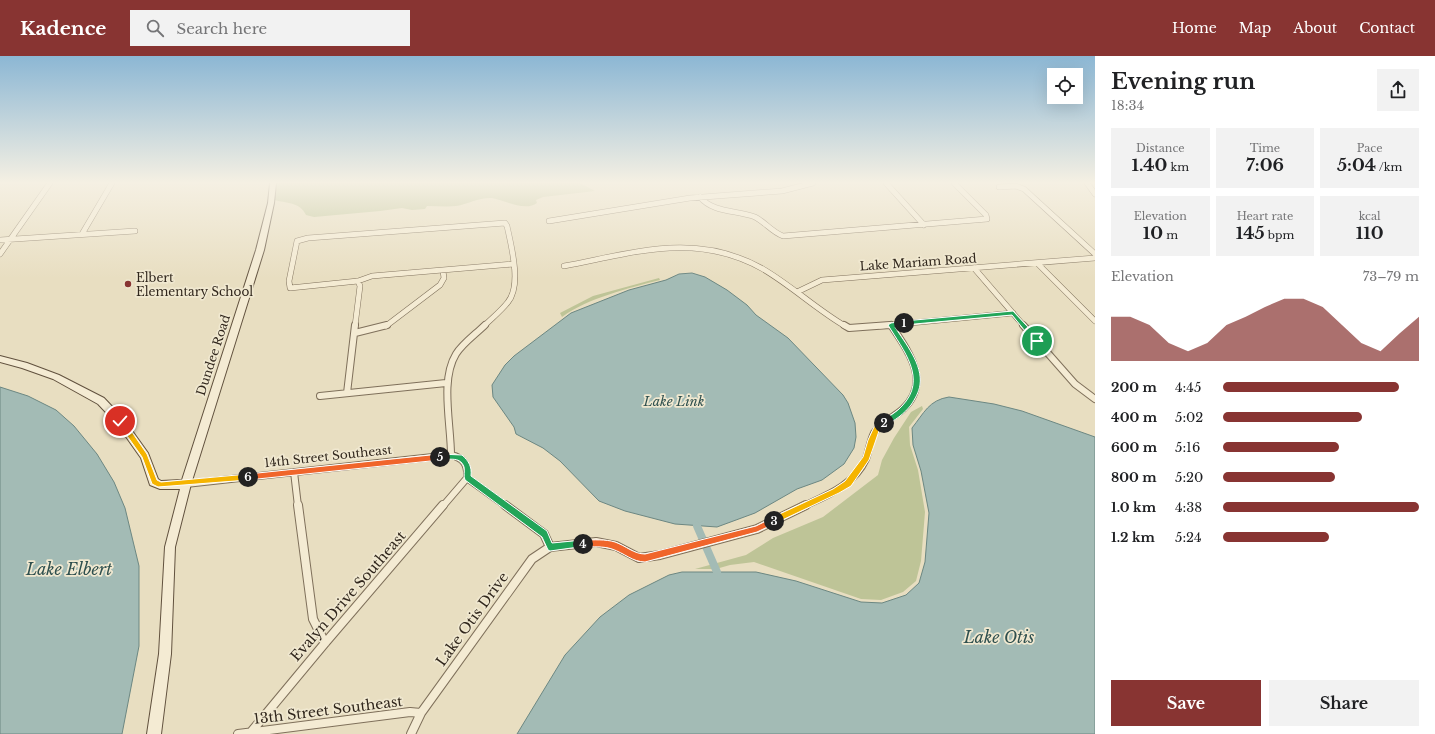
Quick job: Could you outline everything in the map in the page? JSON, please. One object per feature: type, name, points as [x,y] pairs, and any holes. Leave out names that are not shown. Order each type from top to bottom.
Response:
[{"type":"main road","name":"Dundee Road","points":[[154,734],[165,654],[168,567],[173,534],[186,484],[260,250],[268,215]]},
{"type":"main road","name":"14th Street Southeast","points":[[0,359],[24,365],[56,377],[101,401],[120,421],[145,456],[154,482],[160,485],[186,484]]},
{"type":"street","points":[[0,254],[28,215]]},
{"type":"street","points":[[82,234],[93,215]]},
{"type":"street","points":[[549,221],[589,215]]},
{"type":"street","points":[[749,215],[755,216],[779,235],[783,236],[987,219],[986,215]]},
{"type":"street","points":[[915,215],[924,225]]},
{"type":"street","points":[[1052,215],[1095,254]]},
{"type":"street","points":[[513,264],[372,276],[358,281],[290,288],[289,282],[298,241],[308,238],[505,223],[507,226],[513,264],[515,286],[509,301],[457,352],[451,362],[446,384],[450,416],[451,456],[459,457],[465,461],[468,469],[467,478],[544,534],[550,547],[596,542],[606,543],[616,546],[639,558],[645,558],[713,542],[757,529],[836,491],[848,483],[856,474],[866,458],[876,429],[904,409],[913,396],[917,385],[915,370],[910,356],[891,325]]},
{"type":"street","points":[[0,240],[135,232]]},
{"type":"street","points":[[564,266],[667,247],[701,247],[718,250],[748,260],[764,268],[849,328],[1013,313]]},
{"type":"street","name":"Lake Mariam Road","points":[[797,292],[822,280],[1095,258]]},
{"type":"street","points":[[1038,263],[1095,321]]},
{"type":"street","points":[[974,268],[1075,384],[1095,398]]},
{"type":"street","points":[[355,333],[378,329],[392,322],[440,285],[444,278],[443,271]]},
{"type":"street","points":[[347,393],[360,286],[358,281]]},
{"type":"street","points":[[320,396],[446,384]]},
{"type":"street","name":"14th Street Southeast","points":[[186,484],[451,456]]},
{"type":"street","points":[[294,472],[314,620],[325,643]]},
{"type":"street","name":"Evalyn Drive Southeast","points":[[251,732],[325,643],[467,478]]},
{"type":"street","name":"Lake Otis Drive","points":[[411,734],[421,713],[532,559],[550,547]]},
{"type":"street","name":"13th Street Southeast","points":[[238,734],[410,712],[421,713]]},
{"type":"green space","points":[[306,215],[340,215],[314,217]]},
{"type":"green space","points":[[659,278],[660,280],[622,290],[596,299],[572,310],[562,317],[560,313],[593,296]]},
{"type":"green space","points":[[922,406],[923,409],[909,427],[910,445],[918,470],[925,512],[921,561],[916,581],[903,592],[881,600],[861,599],[754,562],[730,565],[716,569],[695,569],[746,555],[773,538],[823,517],[878,475],[882,460],[894,438],[911,412]]},
{"type":"water","name":"Lake Link","points":[[692,273],[705,277],[727,290],[747,305],[756,315],[788,338],[843,395],[848,403],[855,423],[856,437],[854,448],[844,464],[822,480],[797,489],[755,513],[717,527],[675,524],[625,511],[599,501],[560,461],[543,448],[516,434],[514,427],[493,397],[492,385],[505,365],[514,356],[571,313],[629,290],[666,280],[679,274]]},
{"type":"water","name":"Lake Elbert","points":[[0,387],[28,396],[56,410],[74,426],[97,454],[114,482],[125,508],[139,566],[139,646],[122,734],[0,734]]},
{"type":"water","name":"Lake Otis","points":[[949,397],[994,404],[1022,411],[1095,437],[1095,734],[517,734],[565,655],[600,617],[629,595],[669,575],[682,572],[756,572],[796,581],[861,602],[882,603],[906,595],[919,583],[925,562],[929,513],[921,471],[913,445],[912,428],[932,404],[936,401]]},
{"type":"waterway","points":[[697,526],[717,572]]},
{"type":"place","name":"Elbert Elementary School","points":[[128,284]]},
{"type":"route","points":[[120,421],[145,456],[154,482],[160,485],[451,456],[459,457],[465,461],[468,469],[467,478],[544,534],[550,547],[596,542],[606,543],[616,546],[626,553],[639,558],[645,558],[713,542],[757,529],[836,491],[848,483],[856,474],[866,458],[876,429],[904,409],[913,396],[917,385],[915,370],[910,356],[891,325],[1013,313],[1037,341]]}]
